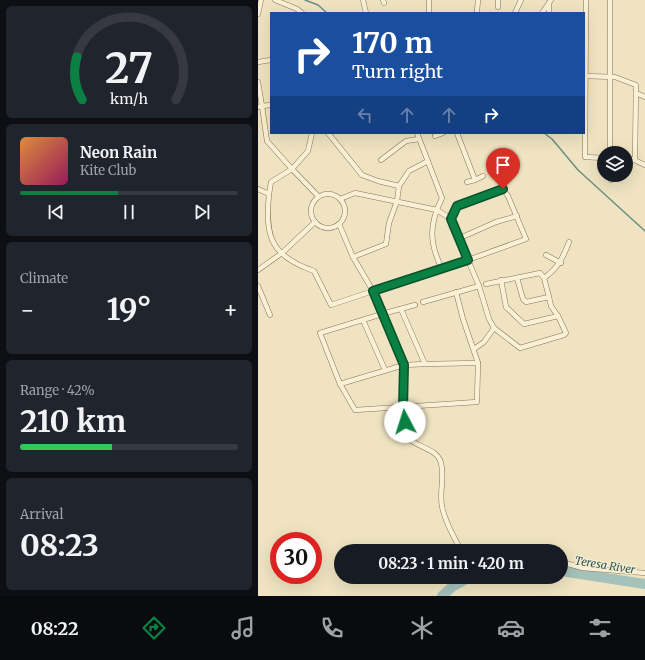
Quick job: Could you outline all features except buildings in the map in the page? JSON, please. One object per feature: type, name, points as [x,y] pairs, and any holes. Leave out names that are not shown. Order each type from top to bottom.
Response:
[{"type":"street","points":[[258,14],[261,0]]},
{"type":"street","points":[[275,0],[301,12]]},
{"type":"street","points":[[364,0],[366,12]]},
{"type":"street","points":[[428,12],[429,0]]},
{"type":"street","points":[[477,11],[478,0]]},
{"type":"street","points":[[498,0],[498,7]]},
{"type":"street","points":[[515,12],[521,0]]},
{"type":"street","points":[[586,0],[586,157],[597,158]]},
{"type":"street","points":[[610,0],[610,146]]},
{"type":"street","points":[[543,12],[550,2]]},
{"type":"street","points":[[549,12],[550,2]]},
{"type":"street","points":[[258,62],[270,60]]},
{"type":"street","points":[[585,76],[610,76],[636,85],[635,160],[645,165]]},
{"type":"street","points":[[258,82],[260,107],[267,141],[318,196]]},
{"type":"street","points":[[636,93],[645,97]]},
{"type":"street","points":[[260,107],[270,106]]},
{"type":"street","points":[[312,134],[308,150],[292,169],[272,182],[269,194],[267,220],[271,239],[282,253],[295,264],[314,271],[331,305],[442,269],[526,239],[508,196],[503,189],[457,206],[451,219]]},
{"type":"street","points":[[329,134],[362,175],[399,186]]},
{"type":"street","points":[[417,134],[442,198],[436,210],[431,235],[434,253],[442,269]]},
{"type":"street","points":[[435,136],[440,134]]},
{"type":"street","points":[[457,134],[475,180]]},
{"type":"street","points":[[381,160],[406,141],[419,139]]},
{"type":"street","points":[[353,256],[386,244],[389,223],[397,201],[399,186],[409,171],[428,161]]},
{"type":"street","points":[[467,182],[483,176]]},
{"type":"street","points":[[258,189],[269,194]]},
{"type":"street","points":[[340,199],[355,193],[436,210],[451,219],[479,286],[489,319],[494,328],[520,348],[564,335],[566,330],[551,306],[544,278],[540,272],[486,284]]},
{"type":"street","points":[[333,194],[340,199],[344,208],[344,216],[339,224],[330,228],[315,222],[311,213],[313,203],[318,196],[333,194]]},
{"type":"street","points":[[460,238],[496,222],[517,216]]},
{"type":"street","points":[[258,270],[282,253],[315,222]]},
{"type":"street","points":[[339,224],[353,256],[373,291],[404,365],[403,408],[407,436],[416,445],[433,451],[441,462],[443,479],[442,506],[459,544]]},
{"type":"street","points":[[544,278],[555,270],[561,263],[569,242]]},
{"type":"street","points":[[546,255],[561,263]]},
{"type":"street","points":[[517,278],[523,299],[526,302],[549,297]]},
{"type":"street","points":[[501,280],[506,307],[524,324],[558,316]]},
{"type":"street","points":[[258,286],[260,298],[270,315]]},
{"type":"street","points":[[423,302],[479,286]]},
{"type":"street","points":[[415,305],[320,333],[340,384],[355,410],[477,402],[478,363],[456,292]]},
{"type":"street","points":[[401,309],[425,364]]},
{"type":"street","points":[[363,320],[385,370]]},
{"type":"street","points":[[474,349],[484,342],[494,328]]},
{"type":"street","points":[[340,384],[404,365],[478,363]]},
{"type":"street","points":[[568,564],[583,568],[645,573]]},
{"type":"waterway","points":[[305,0],[318,5],[326,12]]},
{"type":"waterway","points":[[545,134],[552,139],[578,170],[645,231]]},
{"type":"waterway","name":"Teresa River","points":[[568,572],[645,584]]},
{"type":"waterway","name":"Teresa River","points":[[442,596],[457,584]]},
{"type":"route","points":[[405,422],[403,408],[404,365],[373,291],[468,260],[451,219],[457,206],[503,189]]}]
